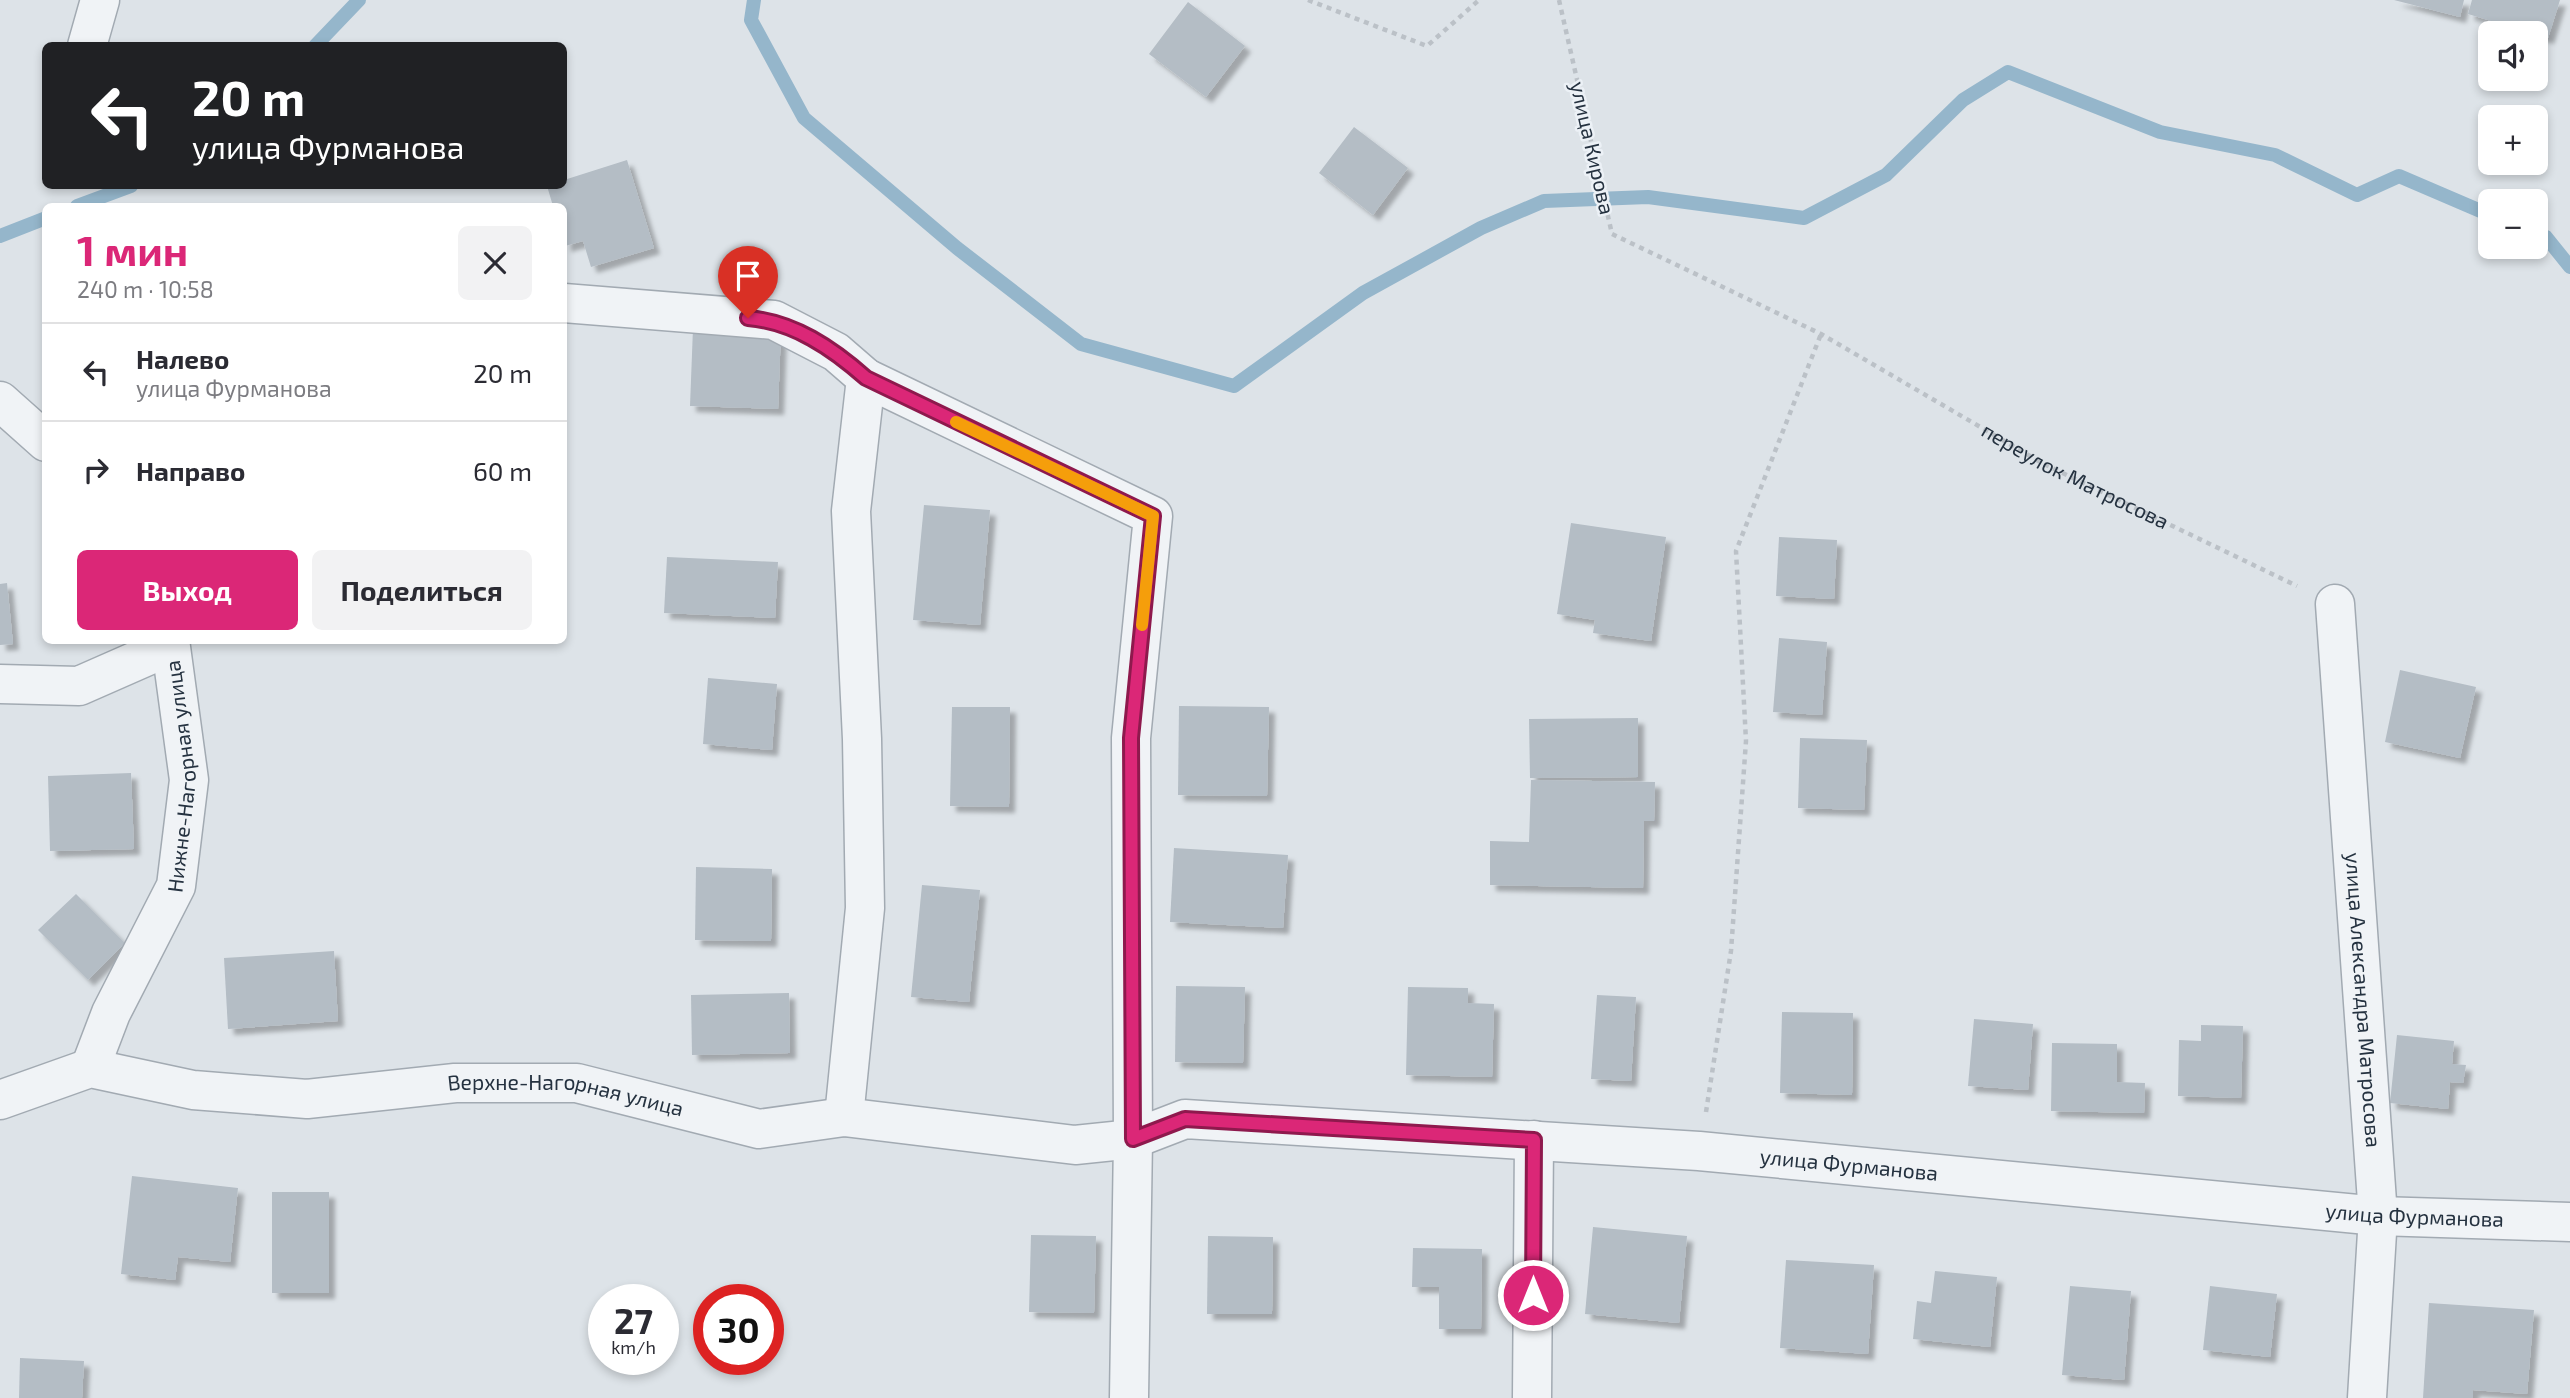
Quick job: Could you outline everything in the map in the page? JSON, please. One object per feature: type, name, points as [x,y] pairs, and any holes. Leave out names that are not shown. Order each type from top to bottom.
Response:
[{"type":"street","points":[[88,42],[100,0]]},
{"type":"street","points":[[567,303],[774,320],[836,352],[866,378],[1153,516],[1131,738],[1133,1139],[1129,1398]]},
{"type":"street","points":[[844,1117],[865,908],[862,739],[851,512],[866,378]]},
{"type":"street","points":[[0,401],[42,438]]},
{"type":"street","name":"улица Александра Матросова","points":[[2335,604],[2378,1216],[2367,1398]]},
{"type":"street","name":"Нижне-Нагорная улица","points":[[0,684],[79,686],[168,644]]},
{"type":"street","name":"Нижне-Нагорная улица","points":[[90,1068],[111,1013],[176,886],[189,780],[170,644]]},
{"type":"street","points":[[0,1100],[90,1068]]},
{"type":"street","name":"Верхне-Нагорная улица","points":[[90,1068],[193,1090],[307,1099],[455,1083],[577,1083],[759,1129],[844,1117],[1075,1145],[1133,1139]]},
{"type":"street","name":"улица Фурманова","points":[[1133,1139],[1185,1119],[1699,1150],[2378,1216],[2570,1222]]},
{"type":"street","points":[[1532,1398],[1534,1140]]},
{"type":"path","points":[[1308,0],[1427,46],[1479,0]]},
{"type":"path","name":"улица Кирова","points":[[1559,0],[1612,234],[1821,334]]},
{"type":"path","points":[[1699,1150],[1731,951],[1746,741],[1736,551],[1821,334]]},
{"type":"path","name":"переулок Матросова","points":[[1821,334],[2042,463],[2335,604]]},
{"type":"building","points":[[2394,0],[2464,0],[2460,17]]},
{"type":"building","points":[[2472,0],[2560,0],[2548,38],[2548,21],[2491,21],[2468,14]]},
{"type":"building","points":[[1188,2],[1245,46],[1206,97],[1149,54]]},
{"type":"building","points":[[1354,127],[1408,168],[1373,215],[1319,173]]},
{"type":"building","points":[[627,160],[654,248],[591,267],[583,241],[567,245],[567,203],[552,203],[548,189],[567,189],[567,179]]},
{"type":"building","points":[[693,328],[781,330],[778,409],[690,406]]},
{"type":"building","points":[[924,505],[990,510],[980,625],[913,620]]},
{"type":"building","points":[[1571,523],[1666,537],[1651,641],[1593,633],[1595,620],[1557,614]]},
{"type":"building","points":[[1779,537],[1837,540],[1834,599],[1776,596]]},
{"type":"building","points":[[667,557],[778,562],[775,618],[664,613]]},
{"type":"building","points":[[7,583],[13,644],[0,645],[0,584]]},
{"type":"building","points":[[1779,638],[1827,642],[1822,715],[1773,712]]},
{"type":"building","points":[[2400,670],[2476,687],[2460,758],[2385,742]]},
{"type":"building","points":[[708,678],[777,684],[772,750],[703,744]]},
{"type":"building","points":[[1179,706],[1269,707],[1267,796],[1178,795]]},
{"type":"building","points":[[952,707],[1010,707],[1009,807],[950,806]]},
{"type":"building","points":[[1638,718],[1638,777],[1530,778],[1529,719]]},
{"type":"building","points":[[1800,738],[1867,740],[1864,810],[1798,808]]},
{"type":"building","points":[[131,773],[134,849],[50,851],[48,776]]},
{"type":"building","points":[[1531,780],[1655,782],[1654,821],[1644,821],[1643,888],[1490,885],[1490,841],[1529,842]]},
{"type":"building","points":[[1174,848],[1288,855],[1283,928],[1170,922]]},
{"type":"building","points":[[696,867],[772,869],[771,941],[695,940]]},
{"type":"building","points":[[922,885],[980,890],[969,1002],[911,997]]},
{"type":"building","points":[[76,894],[125,943],[88,980],[38,930]]},
{"type":"building","points":[[334,951],[338,1021],[228,1029],[224,958]]},
{"type":"building","points":[[1176,986],[1245,987],[1243,1063],[1175,1062]]},
{"type":"building","points":[[1408,987],[1468,988],[1468,1003],[1494,1004],[1492,1077],[1406,1075]]},
{"type":"building","points":[[789,993],[790,1053],[692,1055],[691,995]]},
{"type":"building","points":[[1597,995],[1636,997],[1631,1081],[1591,1079]]},
{"type":"building","points":[[1782,1012],[1853,1013],[1852,1095],[1780,1093]]},
{"type":"building","points":[[1974,1019],[2033,1024],[2028,1090],[1968,1086]]},
{"type":"building","points":[[2201,1025],[2243,1026],[2241,1098],[2178,1096],[2179,1040],[2201,1041]]},
{"type":"building","points":[[2397,1035],[2454,1041],[2452,1064],[2466,1065],[2463,1083],[2450,1082],[2448,1109],[2390,1103]]},
{"type":"building","points":[[2052,1043],[2117,1044],[2117,1082],[2145,1083],[2144,1113],[2051,1111]]},
{"type":"building","points":[[132,1176],[238,1188],[230,1262],[178,1257],[175,1280],[121,1274]]},
{"type":"building","points":[[272,1192],[329,1192],[329,1293],[272,1293]]},
{"type":"building","points":[[1593,1227],[1687,1236],[1679,1323],[1585,1314]]},
{"type":"building","points":[[1031,1235],[1096,1236],[1094,1313],[1029,1312]]},
{"type":"building","points":[[1208,1236],[1273,1237],[1272,1314],[1207,1314]]},
{"type":"building","points":[[1413,1248],[1482,1249],[1481,1329],[1439,1329],[1439,1287],[1412,1287]]},
{"type":"building","points":[[1786,1260],[1874,1265],[1868,1354],[1780,1348]]},
{"type":"building","points":[[1935,1271],[1997,1277],[1990,1347],[1913,1339],[1917,1301],[1931,1303]]},
{"type":"building","points":[[2070,1286],[2131,1291],[2124,1380],[2062,1375]]},
{"type":"building","points":[[2210,1286],[2277,1294],[2270,1357],[2203,1350]]},
{"type":"building","points":[[2429,1303],[2534,1310],[2527,1394],[2473,1390],[2473,1398],[2423,1398]]},
{"type":"building","points":[[20,1358],[84,1361],[82,1398],[19,1398]]},
{"type":"waterway","points":[[319,42],[359,0]]},
{"type":"waterway","points":[[754,0],[751,20],[804,118],[957,248],[1081,344],[1234,386],[1363,293],[1481,228],[1544,201],[1648,197],[1804,218],[1886,175],[1963,100],[2008,72],[2160,132],[2275,155],[2357,195],[2399,176],[2478,210]]},
{"type":"waterway","points":[[85,203],[123,189]]},
{"type":"waterway","points":[[0,236],[42,220]]},
{"type":"waterway","points":[[2548,240],[2570,267]]},
{"type":"slow traffic","points":[[956,422],[1153,516],[1142,625]]},
{"type":"route","points":[[748,318],[774,320],[836,352],[866,378],[1153,516],[1131,738],[1133,1139],[1185,1119],[1534,1140],[1533,1295]]}]
